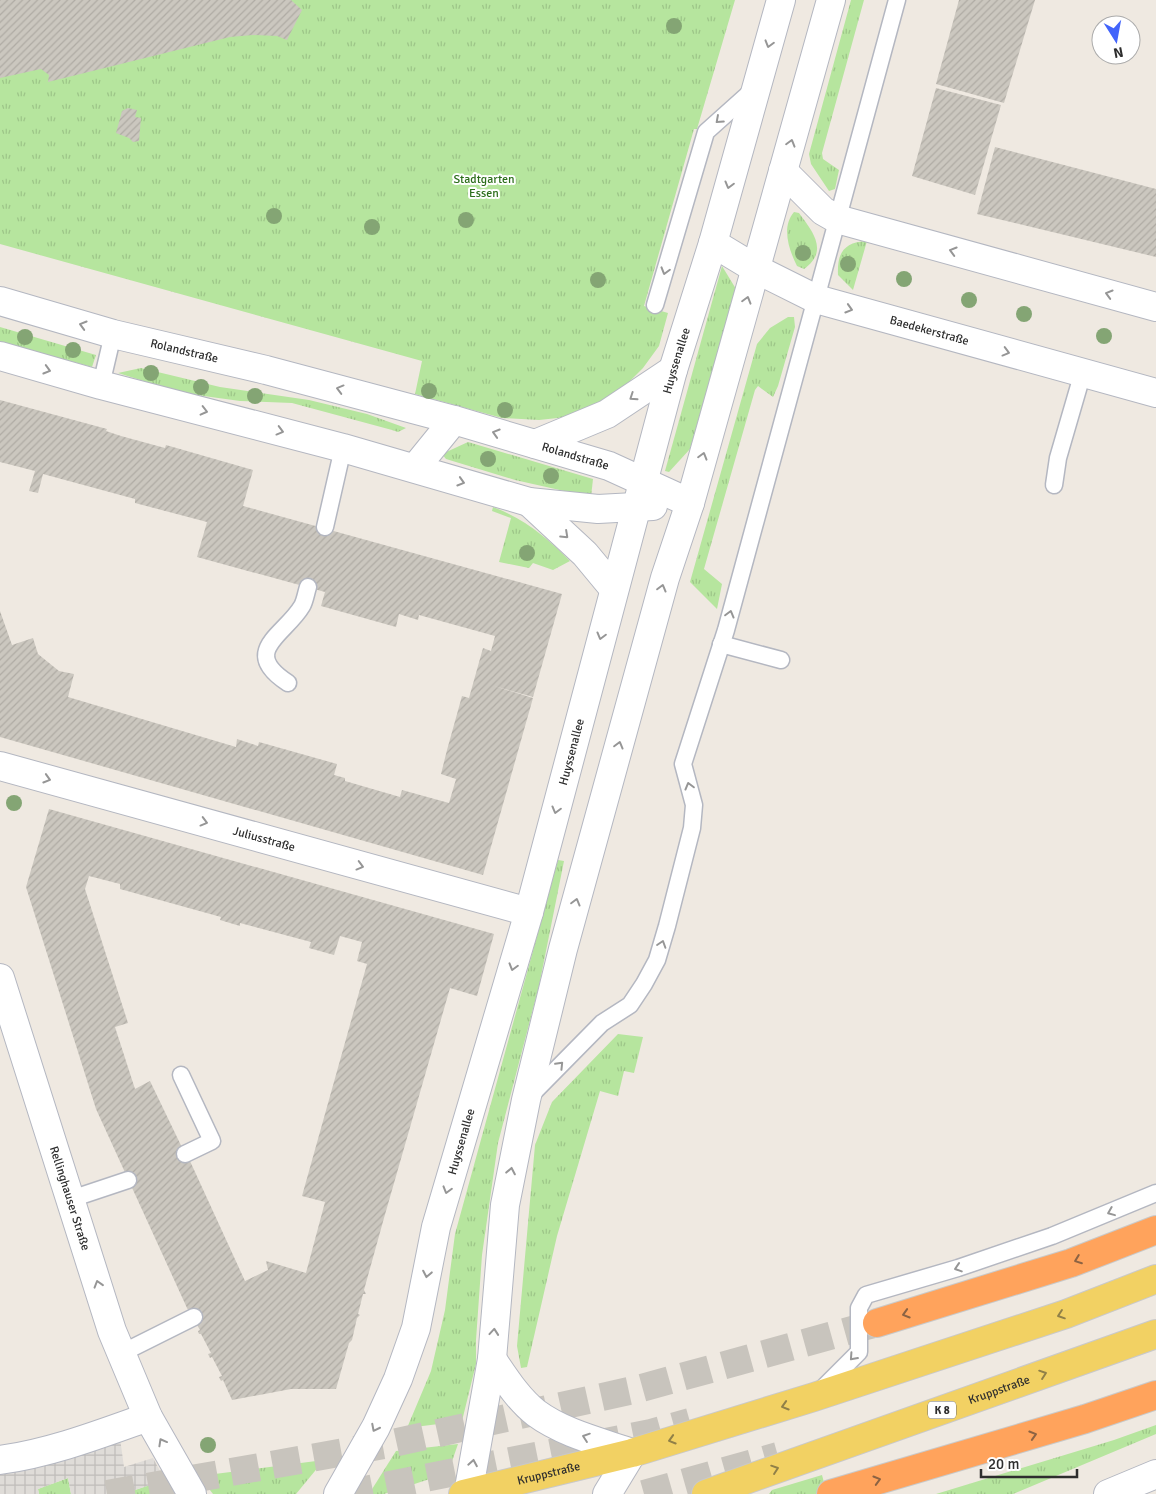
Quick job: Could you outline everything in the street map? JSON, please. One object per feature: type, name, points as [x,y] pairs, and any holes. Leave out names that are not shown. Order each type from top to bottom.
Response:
[{"type":"highway","points":[[877,1323],[1071,1263],[1156,1230]]},
{"type":"highway","points":[[831,1494],[1084,1419],[1156,1395]]},
{"type":"main road","name":"Kruppstraße","points":[[466,1493],[632,1453],[814,1397],[1066,1314],[1156,1279]]},
{"type":"main road","name":"Kruppstraße","points":[[721,1491],[1156,1334]]},
{"type":"street","name":"Huyssenallee","points":[[338,1494],[376,1427],[398,1379],[416,1328],[436,1227],[529,912],[642,482],[673,370],[713,243],[781,0]]},
{"type":"street","points":[[466,1493],[492,1359],[505,1205],[526,1100],[563,949],[665,578],[690,503],[831,0]]},
{"type":"street","points":[[783,171],[823,211],[837,219],[1156,307]]},
{"type":"street","name":"Baedekerstraße","points":[[713,243],[756,269],[816,299],[1156,393]]},
{"type":"street","name":"Rolandstraße","points":[[0,301],[113,334],[266,370],[454,420],[609,466],[690,503]]},
{"type":"street","points":[[0,356],[100,385],[343,448],[529,502],[598,509],[690,503]]},
{"type":"street","points":[[535,444],[607,414],[673,370]]},
{"type":"street","points":[[415,468],[454,420]]},
{"type":"street","points":[[529,502],[585,554],[614,589]]},
{"type":"street","name":"Juliusstraße","points":[[0,766],[529,912]]},
{"type":"street","name":"Rellinghauser Straße","points":[[0,978],[112,1331],[148,1417],[192,1494]]},
{"type":"street","points":[[492,1359],[516,1393],[536,1412],[562,1429],[632,1453],[607,1494]]},
{"type":"street","points":[[0,1460],[90,1438],[148,1417]]},
{"type":"street","points":[[1108,1494],[1156,1474]]},
{"type":"lane","points":[[526,1100],[602,1023],[630,1005],[657,960],[692,828],[694,806],[683,764],[721,644],[898,0]]},
{"type":"lane","points":[[655,306],[706,132],[756,88]]},
{"type":"lane","points":[[100,385],[113,334]]},
{"type":"lane","points":[[1054,485],[1058,458],[1083,372]]},
{"type":"lane","points":[[325,527],[343,448]]},
{"type":"lane","points":[[288,683],[272,671],[266,658],[268,647],[303,605],[308,587]]},
{"type":"lane","points":[[721,644],[781,660]]},
{"type":"lane","points":[[181,1075],[212,1141],[185,1154]]},
{"type":"lane","points":[[71,1199],[128,1180]]},
{"type":"lane","name":"Kruppstraße","points":[[814,1397],[859,1352],[859,1308],[866,1295],[958,1268],[1052,1236],[1156,1194]]},
{"type":"lane","points":[[122,1353],[194,1317]]},
{"type":"green space","name":"Stadtgarten Essen","points":[[0,0],[735,0],[697,129],[694,129],[644,306],[668,313],[659,346],[643,368],[618,393],[576,416],[539,420],[502,418],[415,394],[422,361],[0,244]]},
{"type":"green space","points":[[851,0],[864,0],[822,153],[823,159],[839,170],[835,189],[829,191],[811,164],[809,154]]},
{"type":"green space","points":[[794,212],[799,213],[816,241],[816,255],[812,262],[804,269],[797,266],[791,253],[788,239],[788,225]]},
{"type":"green space","points":[[867,241],[853,290],[838,275],[840,255],[843,250],[852,244]]},
{"type":"green space","points":[[722,266],[736,289],[690,449],[669,472],[665,471]]},
{"type":"green space","points":[[788,317],[794,317],[795,327],[778,386],[773,397],[758,386],[755,390],[704,569],[722,584],[717,609],[690,582],[757,344],[770,328]]},
{"type":"green space","points":[[0,327],[96,355],[92,367],[0,342]]},
{"type":"green space","points":[[141,368],[220,387],[309,400],[367,414],[406,428],[398,432],[292,403],[240,401],[182,393],[118,373]]},
{"type":"green space","points":[[468,442],[593,479],[591,497],[515,480],[446,459],[442,454]]},
{"type":"green space","points":[[493,507],[515,517],[534,530],[553,544],[570,561],[553,570],[533,563],[529,568],[499,562],[511,518],[492,511]]},
{"type":"green space","points":[[558,860],[564,861],[539,986],[498,1143],[482,1255],[476,1364],[462,1421],[407,1428],[431,1371],[445,1310],[455,1234]]},
{"type":"green space","points":[[618,1034],[643,1037],[634,1073],[624,1071],[618,1096],[600,1091],[557,1236],[527,1367],[521,1368],[517,1346],[535,1145],[552,1102]]},
{"type":"green space","points":[[1156,1425],[1156,1434],[1013,1494],[936,1494],[1114,1440]]},
{"type":"green space","points":[[458,1444],[448,1473],[384,1494],[369,1494],[396,1451]]},
{"type":"green space","points":[[324,1460],[296,1494],[213,1494],[199,1476]]},
{"type":"green space","points":[[822,1475],[827,1494],[769,1494],[772,1490]]},
{"type":"green space","points":[[68,1478],[71,1494],[39,1494],[38,1489]]},
{"type":"green space","points":[[165,1480],[173,1494],[129,1494],[129,1492]]},
{"type":"shaded area","points":[[120,1438],[124,1467],[153,1458],[165,1480],[129,1492],[129,1494],[71,1494],[68,1478],[38,1489],[39,1494],[0,1494],[0,1471]]},
{"type":"building","points":[[0,0],[291,0],[302,10],[287,40],[277,36],[253,35],[230,37],[48,82],[49,75],[41,69],[0,78]]},
{"type":"building","points":[[959,0],[1035,0],[1004,103],[936,84]]},
{"type":"building","points":[[936,88],[1001,105],[975,195],[912,176]]},
{"type":"building","points":[[128,108],[137,110],[135,117],[141,118],[139,141],[133,142],[129,138],[116,133],[122,111]]},
{"type":"building","points":[[995,147],[1156,189],[1156,257],[977,214]]},
{"type":"building","points":[[0,400],[107,429],[106,431],[121,436],[165,448],[166,445],[253,470],[243,506],[562,594],[533,697],[494,686],[533,698],[483,875],[0,737],[0,611],[12,645],[33,638],[38,654],[59,671],[74,674],[68,697],[236,747],[237,739],[258,746],[259,742],[337,764],[334,775],[345,778],[345,781],[400,797],[402,790],[449,803],[456,779],[441,774],[447,750],[462,696],[469,698],[483,648],[491,651],[495,636],[419,615],[418,620],[399,614],[396,627],[321,606],[325,592],[197,557],[207,522],[135,503],[135,499],[43,474],[38,493],[29,491],[35,471],[0,462]]},
{"type":"building","points":[[49,809],[494,934],[477,996],[450,988],[364,1290],[366,1294],[363,1294],[358,1314],[360,1315],[357,1318],[336,1389],[291,1389],[232,1400],[223,1380],[221,1381],[219,1377],[222,1376],[212,1357],[210,1358],[208,1354],[211,1353],[201,1334],[199,1334],[198,1331],[200,1330],[187,1308],[96,1109],[26,887]],"holes":[[[89,876],[120,884],[120,889],[221,917],[220,920],[240,926],[240,923],[311,942],[309,948],[334,955],[340,936],[362,942],[357,961],[367,964],[302,1196],[325,1202],[306,1273],[266,1261],[268,1270],[245,1281],[190,1161],[150,1081],[135,1089],[115,1027],[128,1023],[85,889]]]},
{"type":"tunnel","points":[[107,1494],[384,1445],[638,1389],[877,1323]]},
{"type":"tunnel","points":[[345,1494],[651,1433],[690,1422]]},
{"type":"tunnel","points":[[644,1494],[778,1456]]}]
